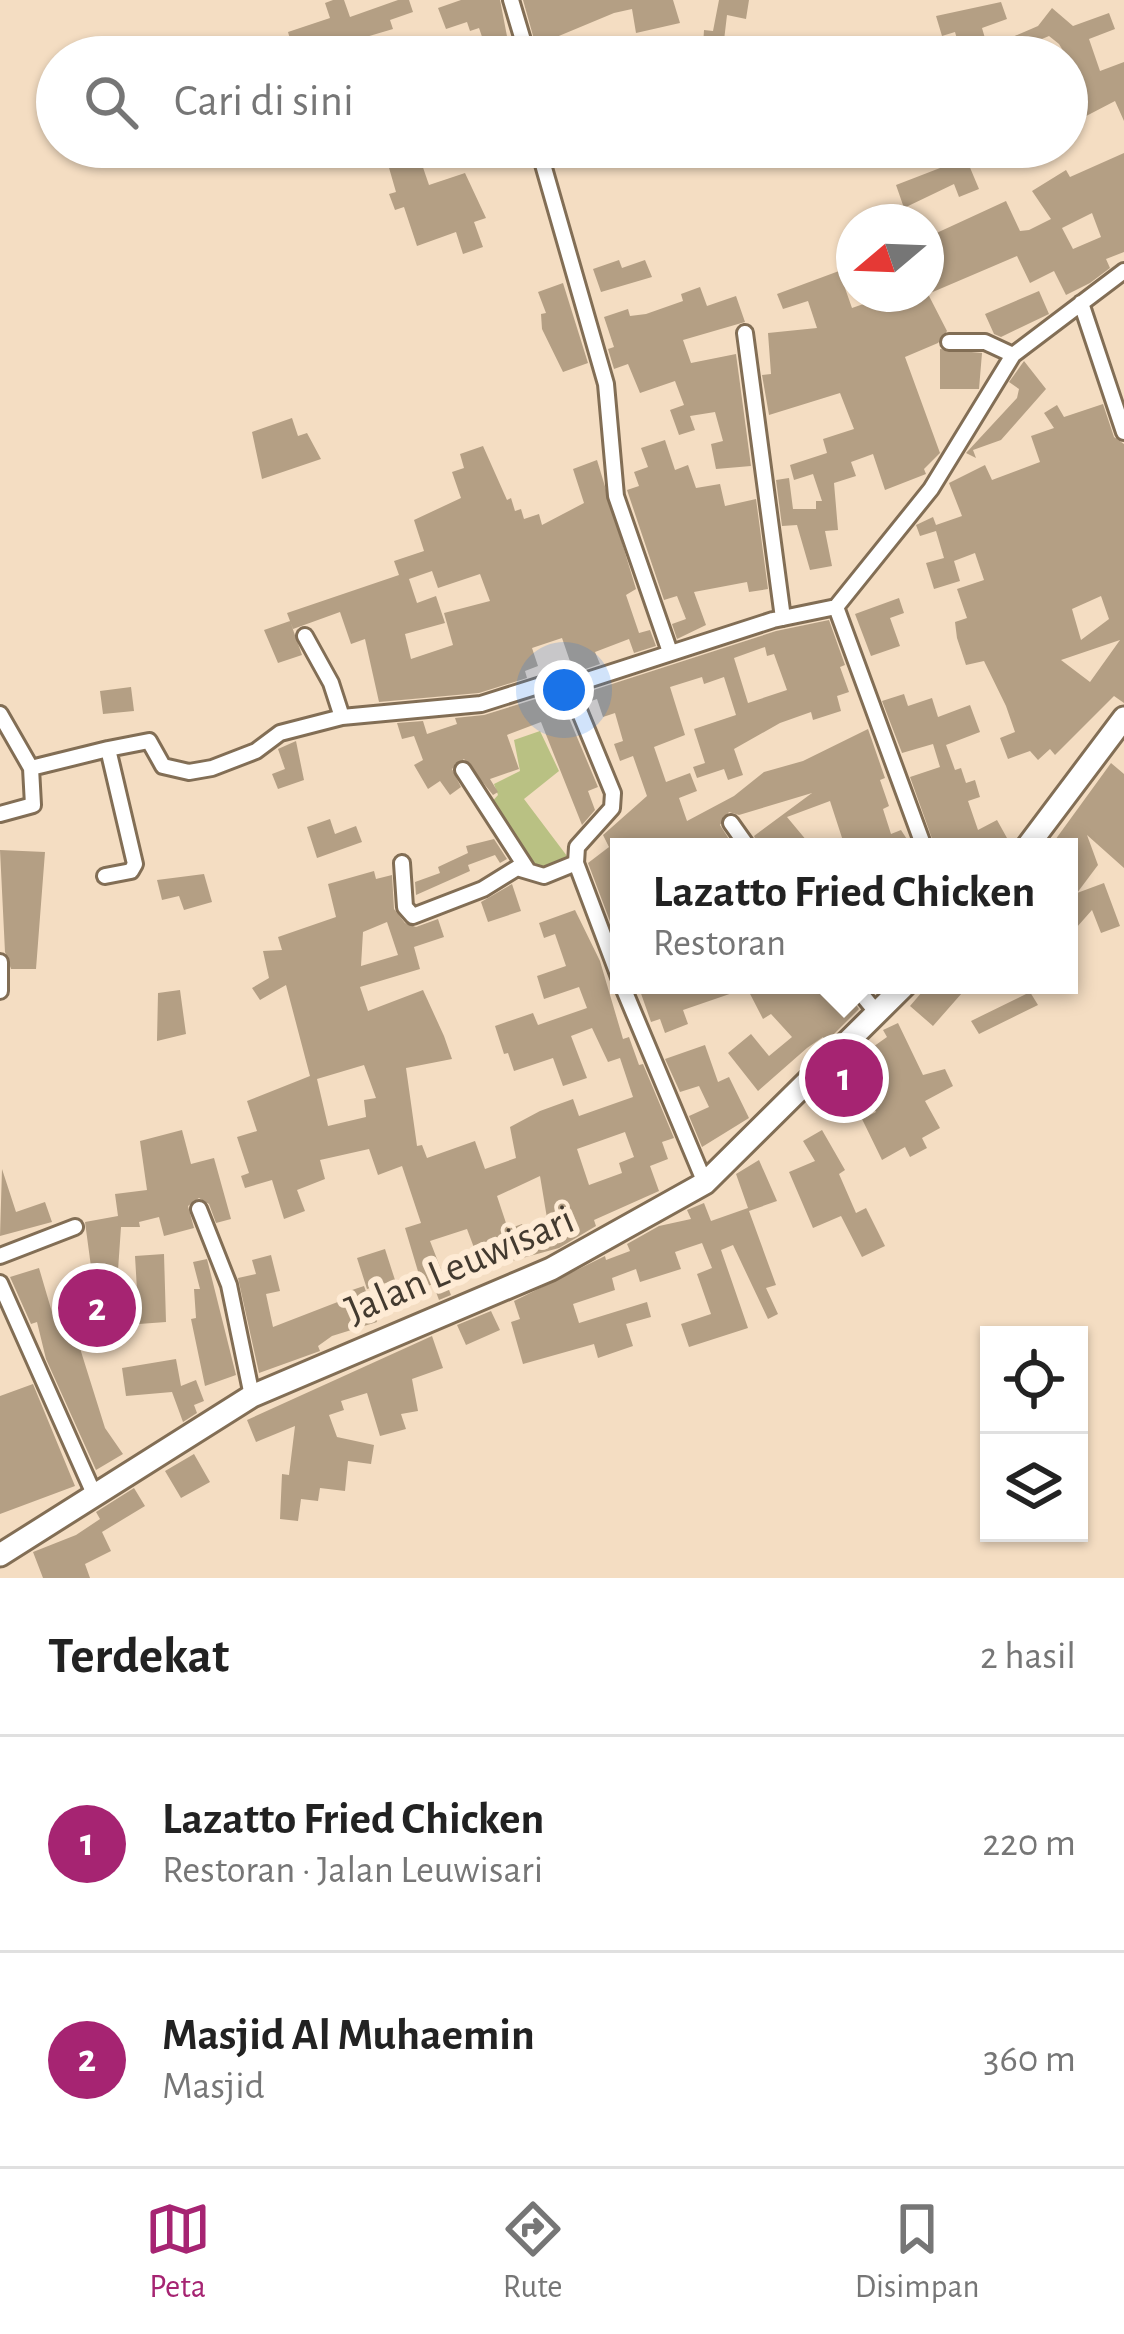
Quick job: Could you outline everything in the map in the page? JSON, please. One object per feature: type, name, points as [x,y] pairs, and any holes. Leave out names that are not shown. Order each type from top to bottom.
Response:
[{"type":"main road","points":[[1034,838],[1124,718]]},
{"type":"main road","name":"Jalan Leuwisari","points":[[0,1555],[252,1396],[551,1269],[705,1183],[896,994]]},
{"type":"street","points":[[511,0],[522,36]]},
{"type":"street","points":[[544,168],[606,384],[616,496],[670,652]]},
{"type":"street","points":[[569,686],[783,618],[836,607],[931,489],[1013,355],[1124,271]]},
{"type":"street","points":[[1081,303],[1124,432]]},
{"type":"street","points":[[745,333],[783,618]]},
{"type":"street","points":[[949,342],[985,341],[1013,355]]},
{"type":"street","points":[[836,607],[921,838]]},
{"type":"street","points":[[305,636],[331,682],[341,717]]},
{"type":"street","points":[[31,768],[149,741],[163,766],[189,772],[240,760],[280,733],[341,717],[481,704],[560,679],[569,686],[613,793],[613,808],[577,847],[576,863],[610,952]]},
{"type":"street","points":[[0,714],[31,768],[33,805],[0,814]]},
{"type":"street","points":[[106,876],[130,871],[135,864],[108,749]]},
{"type":"street","points":[[463,770],[527,869]]},
{"type":"street","points":[[731,823],[742,838]]},
{"type":"street","points":[[402,863],[405,907],[413,916],[483,889],[512,869],[544,876],[576,863]]},
{"type":"street","points":[[0,962],[0,991]]},
{"type":"street","points":[[626,994],[705,1183]]},
{"type":"street","points":[[862,994],[878,1013]]},
{"type":"street","points":[[199,1209],[229,1285],[252,1396]]},
{"type":"street","points":[[0,1256],[76,1227]]},
{"type":"street","points":[[0,1283],[94,1494]]},
{"type":"green space","points":[[540,731],[559,771],[524,799],[567,856],[566,861],[540,871],[489,805],[498,795],[494,784],[520,771],[514,740]]},
{"type":"building","points":[[344,0],[350,17],[409,0],[413,12],[390,20],[393,29],[369,36],[289,36],[288,32],[330,18],[325,3]]},
{"type":"building","points":[[461,0],[500,0],[507,36],[482,36],[479,28],[470,31],[467,22],[446,29],[438,8]]},
{"type":"building","points":[[523,0],[673,0],[680,23],[636,33],[632,9],[559,36],[533,36]]},
{"type":"building","points":[[719,0],[749,0],[746,19],[727,15],[725,36],[704,36],[704,30],[713,31]]},
{"type":"building","points":[[1001,2],[1007,19],[982,28],[984,36],[956,36],[955,32],[942,36],[936,16]]},
{"type":"building","points":[[1052,8],[1073,26],[1109,13],[1115,29],[1089,39],[1100,71],[1124,62],[1124,121],[1115,101],[1088,115],[1088,36],[1015,36],[1038,26]]},
{"type":"building","points":[[1124,153],[1124,252],[1106,259],[1110,268],[1066,295],[1054,271],[1030,283],[1017,256],[944,287],[944,230],[1006,201],[1020,231],[1029,230],[1051,219],[1032,191],[1066,170],[1070,177]],"holes":[[[1092,213],[1101,237],[1073,249],[1062,228]]]},
{"type":"building","points":[[389,168],[423,168],[429,185],[465,173],[486,218],[474,222],[483,247],[463,254],[456,232],[417,246],[404,207],[395,210],[389,194],[396,192]]},
{"type":"building","points":[[940,168],[970,168],[979,189],[959,197],[954,184],[903,204],[896,185]]},
{"type":"building","points":[[619,260],[622,268],[645,260],[652,277],[601,292],[593,269]]},
{"type":"building","points":[[836,272],[836,312],[937,312],[947,331],[938,343],[905,357],[940,453],[924,469],[926,474],[885,490],[873,454],[851,462],[856,476],[834,483],[838,530],[825,531],[832,566],[810,570],[797,525],[782,526],[776,480],[789,478],[793,509],[816,509],[816,501],[822,501],[813,474],[794,480],[790,465],[827,453],[823,439],[854,429],[840,393],[769,415],[762,375],[771,374],[768,333],[817,328],[808,301],[783,309],[777,294]]},
{"type":"building","points":[[563,283],[588,363],[563,372],[542,329],[541,314],[546,313],[538,292]]},
{"type":"building","points":[[700,287],[707,306],[736,296],[745,322],[683,340],[691,363],[736,354],[751,466],[716,469],[711,444],[723,441],[715,412],[690,416],[695,430],[679,435],[670,410],[684,405],[675,381],[640,393],[628,364],[614,369],[608,349],[614,347],[604,317],[628,309],[630,316],[646,314],[683,301],[681,294]]},
{"type":"building","points":[[1039,291],[1049,314],[1001,337],[994,334],[985,314]]},
{"type":"building","points":[[940,349],[982,353],[979,389],[940,389]]},
{"type":"building","points":[[1024,361],[1046,389],[1001,440],[973,450],[976,458],[966,453],[1017,398],[1019,389],[1009,382]]},
{"type":"building","points":[[1103,404],[1114,437],[1124,444],[1124,703],[1114,696],[1055,755],[1050,749],[1038,760],[1030,751],[1008,759],[1000,738],[1015,732],[1006,706],[984,661],[966,665],[957,638],[955,622],[967,618],[957,589],[984,580],[975,553],[954,561],[960,581],[934,589],[926,563],[944,558],[936,531],[920,536],[916,525],[933,517],[936,525],[962,516],[949,483],[985,465],[992,480],[1040,462],[1031,436],[1054,428],[1044,413],[1057,405],[1064,417]],"holes":[[[1101,596],[1109,619],[1081,640],[1072,609]],[[1120,640],[1090,682],[1061,660]]]},
{"type":"building","points":[[292,418],[298,436],[307,433],[321,459],[262,479],[252,432]]},
{"type":"building","points":[[665,440],[675,470],[688,465],[696,488],[720,484],[725,506],[756,499],[768,589],[749,592],[747,582],[694,592],[706,625],[677,639],[672,624],[686,619],[677,596],[664,600],[627,490],[639,486],[634,472],[648,467],[641,448]]},
{"type":"building","points":[[483,446],[515,511],[521,509],[524,519],[539,514],[542,525],[584,503],[573,469],[597,460],[636,589],[626,595],[639,633],[650,630],[656,646],[634,653],[629,639],[595,652],[600,664],[574,673],[562,638],[532,648],[538,666],[525,671],[527,678],[479,693],[379,702],[365,639],[351,644],[340,612],[293,629],[287,613],[399,575],[394,561],[424,551],[414,520],[461,498],[452,472],[464,468],[460,454]],"holes":[[[432,571],[438,588],[480,574],[490,601],[444,613],[453,645],[411,659],[405,634],[445,623],[436,596],[417,603],[409,579]]]},
{"type":"building","points":[[899,598],[904,613],[890,618],[900,646],[871,656],[855,614]]},
{"type":"building","points":[[829,620],[849,692],[837,696],[841,711],[813,720],[811,712],[780,723],[734,749],[743,775],[728,780],[724,769],[697,778],[693,767],[705,763],[694,729],[736,715],[724,677],[704,684],[702,677],[670,687],[685,735],[654,747],[666,782],[690,773],[697,791],[679,798],[687,821],[734,796],[764,772],[803,761],[868,729],[885,778],[880,780],[889,806],[883,809],[891,834],[901,830],[906,838],[842,838],[830,801],[787,817],[804,838],[755,838],[812,793],[739,815],[729,812],[720,825],[728,838],[610,838],[610,921],[588,863],[609,847],[603,835],[647,796],[633,756],[620,761],[614,744],[623,741],[615,713],[603,717],[597,699],[588,702],[584,693],[776,631]],"holes":[[[765,647],[767,656],[774,654],[787,690],[748,703],[734,658]]]},
{"type":"building","points":[[290,621],[302,655],[278,663],[264,630]]},
{"type":"building","points":[[131,687],[134,711],[103,714],[100,691]]},
{"type":"building","points":[[558,692],[598,787],[588,791],[595,810],[582,825],[541,722],[507,735],[519,769],[490,779],[498,792],[493,795],[464,759],[452,769],[461,787],[450,795],[440,781],[428,789],[414,765],[423,760],[414,736],[402,739],[397,723],[423,721],[427,734],[457,724],[455,718],[484,715]]},
{"type":"building","points":[[904,694],[908,706],[932,698],[938,717],[970,705],[980,732],[946,745],[955,770],[961,768],[966,783],[975,780],[980,797],[968,801],[978,830],[997,820],[1007,838],[932,838],[910,777],[940,767],[933,744],[902,753],[882,701]]},
{"type":"building","points":[[296,741],[304,780],[278,789],[272,774],[285,769],[278,749]]},
{"type":"building","points":[[1111,763],[1124,774],[1124,868],[1087,835],[1098,865],[1078,892],[1078,838],[1057,838]]},
{"type":"building","points":[[330,819],[335,834],[356,826],[362,842],[317,858],[307,827]]},
{"type":"building","points":[[494,839],[507,859],[500,863],[495,855],[468,865],[470,871],[416,895],[415,882],[440,873],[438,867],[468,853],[466,846]]},
{"type":"building","points":[[0,850],[45,852],[36,969],[11,969],[5,952]]},
{"type":"building","points":[[374,871],[376,879],[392,875],[394,909],[405,923],[416,927],[438,919],[444,937],[414,947],[420,969],[360,987],[368,1011],[423,990],[452,1059],[406,1068],[417,1146],[422,1145],[427,1158],[475,1141],[485,1169],[516,1158],[510,1127],[540,1111],[573,1099],[579,1116],[633,1097],[620,1058],[608,1062],[592,1028],[571,1036],[587,1078],[563,1086],[553,1058],[514,1071],[495,1026],[533,1013],[538,1025],[587,1008],[579,987],[544,999],[537,976],[566,966],[555,934],[544,938],[539,923],[575,910],[600,961],[623,1039],[629,1037],[639,1065],[643,1064],[674,1138],[662,1142],[668,1159],[650,1166],[659,1191],[594,1220],[596,1226],[559,1248],[482,1269],[467,1229],[430,1241],[451,1295],[439,1300],[433,1284],[423,1288],[405,1228],[421,1223],[402,1166],[378,1175],[369,1149],[320,1160],[325,1179],[297,1190],[305,1211],[284,1219],[272,1180],[245,1188],[241,1176],[249,1173],[237,1137],[257,1131],[247,1101],[310,1076],[286,985],[260,1000],[252,988],[269,978],[263,951],[282,950],[278,937],[336,917],[328,884]],"holes":[[[387,922],[398,955],[361,966],[363,932]],[[364,1065],[376,1098],[364,1100],[366,1117],[328,1126],[317,1079]],[[625,1132],[634,1157],[619,1163],[622,1173],[589,1185],[577,1149]],[[540,1176],[548,1224],[525,1232],[522,1224],[508,1229],[497,1196]]]},
{"type":"building","points":[[204,874],[212,902],[184,910],[179,896],[162,900],[157,880]]},
{"type":"building","points":[[1104,883],[1120,926],[1101,933],[1092,910],[1078,926],[1078,893]]},
{"type":"building","points":[[512,884],[521,911],[488,922],[481,902]]},
{"type":"building","points":[[180,990],[186,1034],[157,1041],[158,993]]},
{"type":"building","points":[[641,994],[730,994],[683,1010],[688,1024],[665,1033],[660,1019],[651,1022]]},
{"type":"building","points":[[750,994],[849,994],[859,1009],[826,1042],[823,1037],[807,1048],[758,1091],[728,1053],[751,1034],[769,1056],[792,1037],[771,1014],[763,1019]]},
{"type":"building","points":[[920,994],[961,994],[933,1026],[910,1006]]},
{"type":"building","points":[[1026,994],[1038,1005],[979,1034],[971,1021]]},
{"type":"building","points":[[898,1023],[923,1075],[945,1069],[953,1086],[925,1101],[940,1128],[922,1138],[927,1148],[910,1157],[905,1147],[882,1160],[862,1119],[876,1112],[846,1066],[887,1037],[883,1030]]},
{"type":"building","points":[[705,1045],[718,1082],[729,1077],[749,1118],[702,1147],[689,1116],[709,1107],[699,1086],[680,1092],[665,1059]]},
{"type":"building","points":[[182,1130],[191,1164],[214,1158],[231,1219],[216,1223],[209,1204],[199,1198],[188,1206],[194,1228],[164,1236],[159,1217],[139,1222],[140,1227],[121,1227],[114,1328],[73,1326],[105,1428],[123,1454],[96,1470],[46,1359],[37,1322],[31,1324],[10,1277],[39,1268],[54,1319],[77,1313],[79,1288],[94,1289],[85,1222],[118,1216],[115,1194],[147,1190],[140,1141]]},
{"type":"building","points":[[822,1130],[845,1170],[839,1174],[856,1213],[866,1208],[885,1246],[862,1257],[841,1216],[813,1228],[789,1172],[815,1161],[803,1141]]},
{"type":"building","points":[[759,1160],[777,1201],[749,1211],[776,1285],[766,1288],[778,1314],[768,1319],[733,1245],[721,1250],[748,1328],[689,1347],[681,1324],[711,1314],[697,1274],[712,1268],[702,1243],[675,1252],[681,1269],[640,1282],[636,1269],[612,1278],[615,1290],[573,1304],[579,1323],[647,1302],[651,1317],[626,1324],[633,1346],[598,1358],[594,1344],[523,1364],[511,1322],[520,1319],[514,1301],[605,1256],[606,1260],[630,1251],[627,1244],[659,1226],[691,1219],[687,1210],[704,1203],[711,1221],[748,1208],[736,1174]]},
{"type":"building","points":[[2,1169],[16,1212],[45,1202],[52,1222],[0,1236]]},
{"type":"building","points":[[385,1249],[395,1280],[367,1289],[357,1258]]},
{"type":"building","points":[[164,1254],[166,1322],[139,1324],[135,1256]]},
{"type":"building","points":[[271,1255],[280,1291],[266,1294],[273,1327],[348,1298],[346,1292],[364,1286],[377,1322],[332,1336],[318,1346],[320,1351],[259,1373],[238,1278],[256,1274],[252,1260]]},
{"type":"building","points":[[207,1259],[236,1375],[205,1386],[191,1319],[196,1318],[194,1289],[200,1289],[193,1262]]},
{"type":"building","points":[[491,1311],[500,1330],[466,1345],[457,1325]]},
{"type":"building","points":[[432,1336],[443,1368],[412,1379],[418,1411],[401,1414],[406,1429],[380,1436],[367,1393],[341,1401],[344,1410],[329,1415],[337,1437],[374,1445],[371,1464],[348,1461],[345,1491],[320,1488],[318,1501],[301,1499],[298,1521],[280,1519],[282,1474],[289,1475],[295,1426],[256,1442],[247,1420]]},
{"type":"building","points":[[176,1359],[181,1386],[196,1380],[204,1401],[194,1405],[197,1413],[183,1422],[172,1392],[126,1396],[122,1368]]},
{"type":"building","points":[[33,1384],[75,1486],[0,1514],[0,1396]]},
{"type":"building","points":[[194,1454],[210,1482],[181,1498],[165,1471]]},
{"type":"building","points":[[134,1488],[145,1506],[102,1532],[111,1551],[85,1564],[90,1578],[43,1578],[33,1552],[76,1535],[100,1519],[96,1512]]},
{"type":"place","name":"Lazatto Fried Chicken","points":[[844,1078]]},
{"type":"place","name":"Masjid Al Muhaemin","points":[[97,1308]]}]
